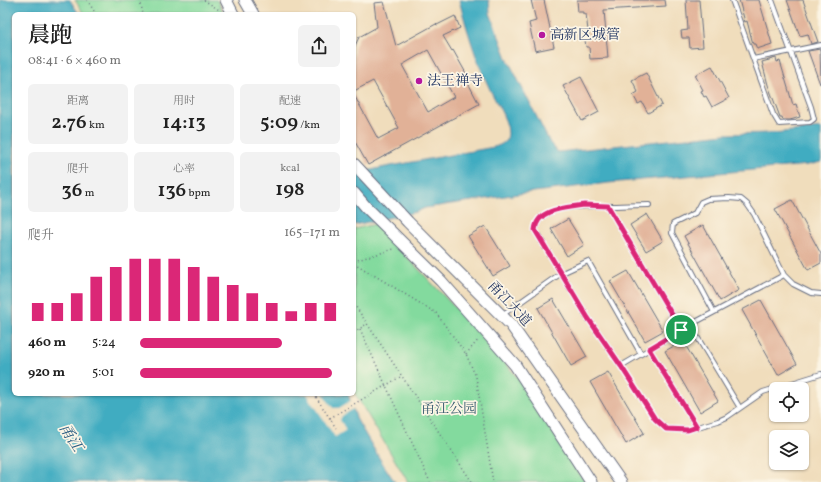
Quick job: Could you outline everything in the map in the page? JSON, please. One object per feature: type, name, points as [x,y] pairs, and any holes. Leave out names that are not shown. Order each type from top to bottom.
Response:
[{"type":"main road","points":[[226,0],[232,12]]},
{"type":"main road","points":[[245,0],[252,12]]},
{"type":"main road","name":"甬江大道","points":[[356,166],[408,222],[501,316],[511,324],[621,482]]},
{"type":"main road","points":[[356,195],[441,281],[515,365],[591,482]]},
{"type":"lane","points":[[732,0],[753,59],[779,124],[810,122],[814,119],[811,106],[772,0]]},
{"type":"lane","points":[[753,59],[821,45]]},
{"type":"lane","points":[[714,312],[672,233],[673,224],[695,213],[701,202],[708,199],[741,199],[747,204],[754,214],[784,275],[794,284],[812,293],[821,294]]},
{"type":"lane","points":[[649,204],[608,206],[584,205],[556,210],[542,216],[536,222],[535,230],[560,274],[655,419],[666,429],[688,430],[727,417],[764,392],[821,374]]},
{"type":"lane","points":[[608,206],[681,330]]},
{"type":"lane","points":[[501,316],[560,274],[588,261],[641,354]]},
{"type":"lane","points":[[621,366],[690,324],[784,275]]},
{"type":"lane","points":[[690,324],[740,408]]},
{"type":"lane","points":[[649,349],[697,427]]},
{"type":"path","points":[[87,0],[95,12]]},
{"type":"path","points":[[140,0],[143,12]]},
{"type":"path","points":[[204,0],[219,10]]},
{"type":"path","points":[[356,261],[405,246]]},
{"type":"path","points":[[356,263],[436,313],[466,354],[476,377],[493,482]]},
{"type":"path","points":[[356,307],[472,482]]},
{"type":"path","points":[[356,331],[367,324]]},
{"type":"path","points":[[360,329],[430,482]]},
{"type":"path","points":[[330,418],[402,376]]},
{"type":"path","points":[[315,396],[336,428]]},
{"type":"green space","points":[[75,0],[217,0],[223,12],[83,12]]},
{"type":"green space","name":"甬江公园","points":[[376,224],[495,350],[519,380],[585,482],[408,482],[356,395],[356,229]]},
{"type":"water","name":"甬江","points":[[0,0],[70,0],[78,12],[12,12],[12,396],[349,396],[357,420],[395,482],[0,482]]},
{"type":"water","points":[[459,0],[489,0],[490,13],[507,58],[550,143],[558,152],[725,134],[774,133],[821,128],[821,162],[808,165],[608,183],[525,193],[425,208],[416,212],[356,225],[356,174],[494,147],[502,144],[507,139],[508,133],[506,121],[490,90],[468,33]]},
{"type":"pier","points":[[308,396],[324,396],[333,408],[339,408],[352,400],[355,408],[342,416],[340,420],[346,430],[335,437]]},
{"type":"building","name":"高新区城管","points":[[531,0],[544,0],[554,47],[535,51],[529,23],[536,21]]},
{"type":"building","points":[[577,0],[665,0],[666,6],[604,10],[608,58],[590,59],[589,47],[586,47],[585,40],[589,39],[586,14],[583,14],[583,12],[578,12]]},
{"type":"building","points":[[686,0],[699,0],[703,47],[690,48],[689,38],[682,38],[681,31],[688,30]]},
{"type":"building","points":[[739,0],[759,0],[772,44],[757,49],[755,44],[753,44],[747,21],[745,22]]},
{"type":"building","points":[[787,0],[803,0],[818,42],[811,44],[808,34],[800,36]]},
{"type":"building","points":[[384,2],[396,46],[436,24],[437,25],[455,16],[460,28],[443,36],[467,75],[465,77],[479,104],[368,165],[356,144],[356,99],[378,139],[399,128],[373,81],[356,90],[356,44],[359,37],[377,27],[374,3]],"holes":[[[428,50],[454,97],[428,112],[402,65]]]},
{"type":"building","points":[[820,49],[821,84],[808,51]]},
{"type":"building","points":[[776,58],[777,62],[780,61],[793,105],[796,104],[800,117],[790,120],[783,120],[782,117],[780,117],[768,85],[762,62]]},
{"type":"building","points":[[712,66],[729,98],[712,107],[706,96],[704,97],[701,91],[703,90],[695,75]]},
{"type":"building","points":[[646,73],[662,105],[648,113],[642,102],[638,104],[633,95],[638,92],[632,80]]},
{"type":"building","points":[[581,77],[599,112],[582,121],[563,86]]},
{"type":"building","points":[[792,200],[821,254],[821,263],[808,270],[775,209]]},
{"type":"building","points":[[647,214],[663,241],[646,251],[630,225]]},
{"type":"building","points":[[568,219],[584,245],[567,256],[551,229]]},
{"type":"building","points":[[703,225],[739,290],[720,301],[684,236]]},
{"type":"building","points":[[485,226],[510,266],[493,276],[468,236]]},
{"type":"building","points":[[628,271],[663,331],[645,341],[610,281]]},
{"type":"building","points":[[553,299],[587,357],[571,366],[538,308]]},
{"type":"building","points":[[761,300],[797,364],[778,375],[742,310]]},
{"type":"building","points":[[683,341],[718,401],[700,412],[665,351]]},
{"type":"building","points":[[608,372],[644,433],[626,444],[590,382]]},
{"type":"place","name":"高新区城管","points":[[542,35]]},
{"type":"place","name":"法王禅寺","points":[[419,81]]},
{"type":"route","points":[[584,205],[608,206],[681,330],[649,349],[697,427],[688,430],[666,429],[655,419],[560,274],[535,230],[536,222],[542,216],[556,210],[584,205]]}]
